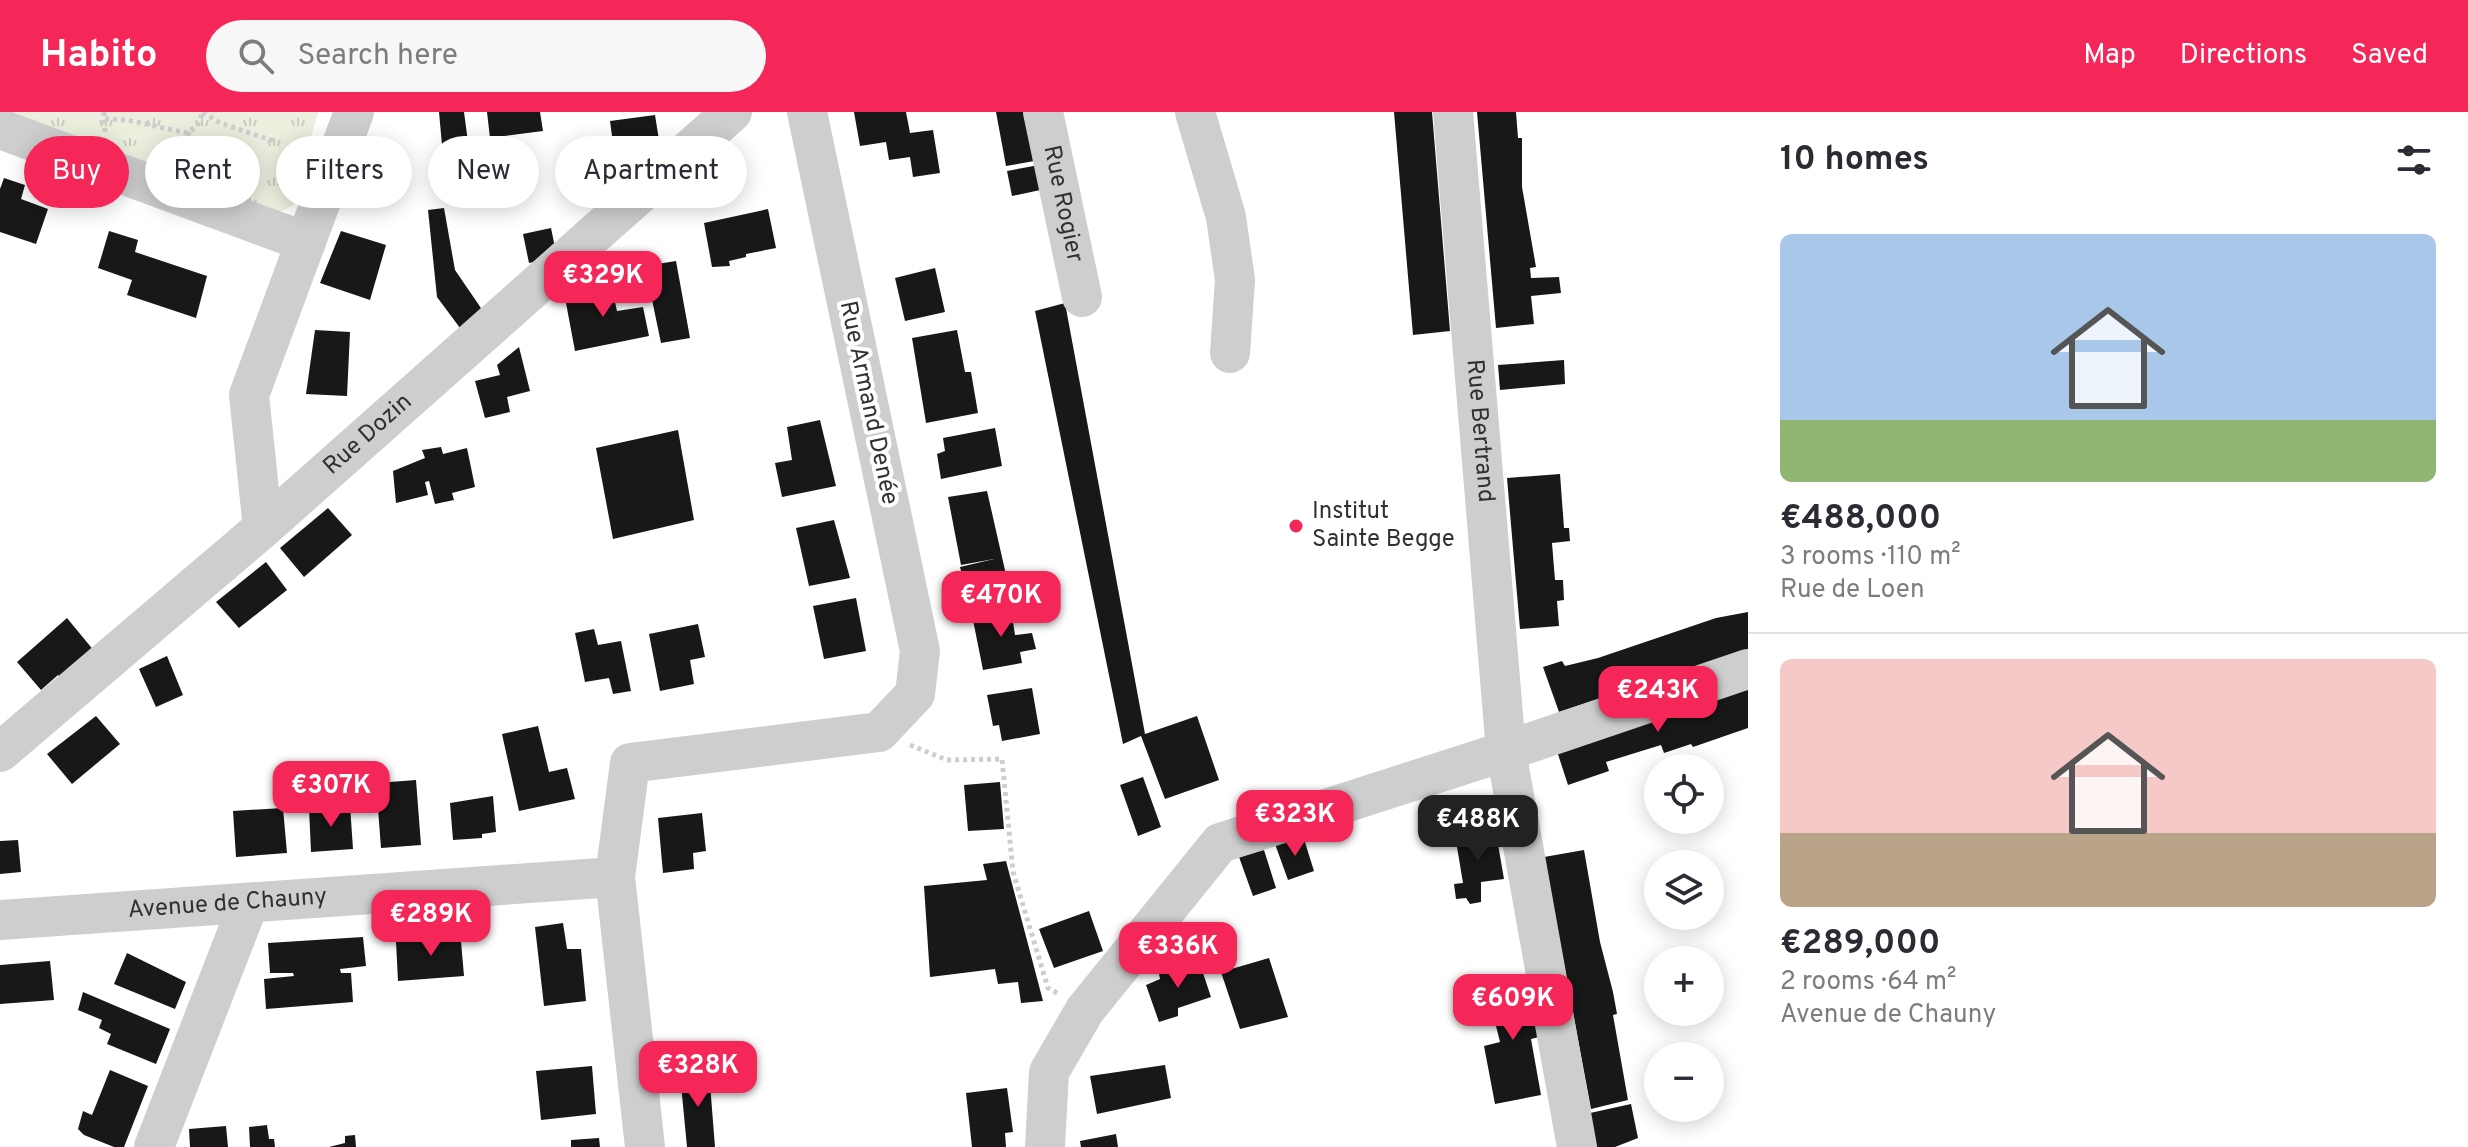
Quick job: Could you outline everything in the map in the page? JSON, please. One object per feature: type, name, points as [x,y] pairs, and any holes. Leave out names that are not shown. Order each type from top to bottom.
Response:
[{"type":"street","points":[[263,528],[249,395],[354,112]]},
{"type":"street","name":"Rue Dozin","points":[[0,752],[263,528],[732,112]]},
{"type":"street","name":"Rue Armand Denée","points":[[807,112],[920,651],[915,694],[879,732]]},
{"type":"street","name":"Rue Rogier","points":[[1043,112],[1082,297]]},
{"type":"street","points":[[1195,112],[1226,217],[1235,280],[1230,353]]},
{"type":"street","name":"Rue Bertrand","points":[[1453,112],[1506,751],[1577,1147]]},
{"type":"street","points":[[0,129],[306,242]]},
{"type":"street","points":[[1045,1147],[1049,1072],[1085,1010],[1220,843],[1748,669]]},
{"type":"street","points":[[645,1147],[615,877],[630,763],[879,732]]},
{"type":"street","name":"Avenue de Chauny","points":[[0,920],[615,877]]},
{"type":"street","points":[[154,1147],[248,905]]},
{"type":"path","points":[[105,119],[127,120],[187,133],[197,126],[203,112],[220,123],[276,142]]},
{"type":"path","points":[[879,732],[947,760],[1002,759],[1013,872],[1048,988],[1085,1010]]},
{"type":"green space","points":[[0,112],[318,112],[311,136],[276,136],[276,208],[288,208],[278,213],[260,206],[260,136],[145,136],[145,165],[129,159],[129,136],[66,136]]},
{"type":"building","points":[[439,112],[464,112],[467,136],[441,136]]},
{"type":"building","points":[[487,112],[540,112],[543,131],[490,136]]},
{"type":"building","points":[[854,112],[906,112],[910,133],[933,130],[940,173],[913,177],[910,157],[889,160],[886,142],[860,146]]},
{"type":"building","points":[[996,112],[1030,112],[1040,160],[1006,166]]},
{"type":"building","points":[[1394,112],[1432,112],[1450,331],[1413,335]]},
{"type":"building","points":[[1477,112],[1516,112],[1518,138],[1522,138],[1522,187],[1536,267],[1530,268],[1531,278],[1559,277],[1561,293],[1531,296],[1534,324],[1496,328]]},
{"type":"building","points":[[655,115],[658,136],[612,136],[610,121]]},
{"type":"building","points":[[1039,165],[1045,189],[1012,196],[1007,171]]},
{"type":"building","points":[[4,178],[24,185],[21,199],[24,200],[24,208],[48,209],[36,244],[0,232],[0,189]]},
{"type":"building","points":[[444,208],[455,270],[483,311],[460,328],[437,297],[428,210]]},
{"type":"building","points":[[768,209],[776,248],[746,254],[746,257],[729,261],[730,266],[712,267],[704,223]]},
{"type":"building","points":[[551,228],[557,257],[529,263],[523,234]]},
{"type":"building","points":[[109,231],[138,240],[135,252],[207,276],[196,318],[127,295],[132,280],[98,268]]},
{"type":"building","points":[[341,231],[386,245],[370,300],[320,283]]},
{"type":"building","points":[[676,261],[690,338],[661,343],[645,266]]},
{"type":"building","points":[[935,268],[945,312],[905,321],[895,278]]},
{"type":"building","points":[[611,284],[617,311],[643,307],[649,336],[575,351],[566,303],[576,291]]},
{"type":"building","points":[[1065,303],[1145,734],[1197,716],[1219,780],[1165,799],[1141,736],[1123,744],[1035,311]]},
{"type":"building","points":[[315,330],[350,332],[347,396],[306,394]]},
{"type":"building","points":[[957,330],[965,372],[971,372],[978,413],[926,423],[912,338]]},
{"type":"building","points":[[519,347],[530,391],[507,397],[510,412],[485,418],[475,381],[500,375],[497,365]]},
{"type":"building","points":[[1564,360],[1565,384],[1500,390],[1498,365]]},
{"type":"building","points":[[820,420],[836,486],[782,497],[775,463],[792,460],[787,427]]},
{"type":"building","points":[[995,428],[1002,466],[941,479],[937,454],[945,451],[943,438]]},
{"type":"building","points":[[678,430],[694,520],[613,539],[596,448]]},
{"type":"building","points":[[441,447],[443,454],[467,448],[475,487],[452,493],[454,500],[435,504],[429,481],[425,482],[428,495],[396,503],[393,471],[425,458],[422,450]]},
{"type":"building","points":[[1560,474],[1564,528],[1569,528],[1570,541],[1552,543],[1555,580],[1563,580],[1564,600],[1557,601],[1559,626],[1520,629],[1507,478]]},
{"type":"building","points":[[987,491],[1012,601],[971,610],[960,567],[994,559],[961,565],[948,497]]},
{"type":"building","points":[[328,508],[352,535],[304,577],[280,548]]},
{"type":"building","points":[[834,520],[850,578],[809,586],[796,528]]},
{"type":"building","points":[[266,562],[287,590],[239,628],[216,602]]},
{"type":"building","points":[[856,598],[866,651],[824,659],[813,606]]},
{"type":"building","points":[[1016,607],[1019,620],[1013,622],[1015,635],[1032,633],[1036,649],[1020,652],[1022,663],[983,670],[972,615]]},
{"type":"building","points":[[1748,612],[1748,650],[1559,712],[1543,667],[1562,661],[1565,666],[1598,658],[1716,618]]},
{"type":"building","points":[[67,618],[95,652],[62,680],[58,675],[41,690],[17,662]]},
{"type":"building","points":[[698,624],[705,657],[690,660],[694,684],[660,691],[649,634]]},
{"type":"building","points":[[594,629],[598,645],[621,641],[631,691],[613,694],[609,678],[585,682],[575,633]]},
{"type":"building","points":[[167,656],[183,695],[156,707],[139,669]]},
{"type":"building","points":[[1748,685],[1748,728],[1693,747],[1691,744],[1664,753],[1661,745],[1606,762],[1609,771],[1568,785],[1556,748]]},
{"type":"building","points":[[1032,688],[1040,734],[1002,741],[999,725],[993,726],[987,695]]},
{"type":"building","points":[[96,716],[120,744],[72,784],[47,754]]},
{"type":"building","points":[[538,726],[549,772],[567,768],[575,799],[519,811],[502,734]]},
{"type":"building","points":[[1143,777],[1161,827],[1138,836],[1120,785]]},
{"type":"building","points":[[416,780],[421,845],[381,848],[376,783]]},
{"type":"building","points":[[1000,782],[1004,829],[968,831],[964,785]]},
{"type":"building","points":[[493,796],[496,832],[482,834],[482,838],[453,840],[450,803]]},
{"type":"building","points":[[350,805],[353,849],[311,852],[309,808]]},
{"type":"building","points":[[283,808],[287,853],[236,857],[233,811]]},
{"type":"building","points":[[702,813],[706,851],[693,853],[694,869],[663,873],[658,818]]},
{"type":"building","points":[[1495,827],[1504,879],[1481,882],[1481,902],[1470,904],[1466,898],[1456,899],[1454,884],[1463,883],[1455,835]]},
{"type":"building","points":[[1303,836],[1314,871],[1288,880],[1275,844]]},
{"type":"building","points":[[18,840],[21,872],[0,874],[0,841]]},
{"type":"building","points":[[1264,850],[1276,888],[1253,896],[1239,857]]},
{"type":"building","points":[[1584,850],[1600,942],[1617,1014],[1613,1015],[1628,1100],[1591,1109],[1544,857]]},
{"type":"building","points":[[1006,861],[1043,1001],[1021,1003],[1018,982],[998,984],[995,969],[930,977],[924,886],[987,880],[983,864]]},
{"type":"building","points":[[1089,911],[1103,951],[1054,968],[1039,929]]},
{"type":"building","points":[[563,923],[567,949],[581,949],[586,1001],[544,1006],[535,927]]},
{"type":"building","points":[[460,930],[464,976],[398,981],[396,942],[438,939],[438,931]]},
{"type":"building","points":[[363,937],[366,966],[340,969],[341,973],[351,973],[353,1002],[266,1009],[264,979],[294,976],[293,973],[270,973],[268,943]]},
{"type":"building","points":[[127,953],[186,982],[175,1009],[114,984]]},
{"type":"building","points":[[1269,958],[1288,1017],[1240,1029],[1221,972]]},
{"type":"building","points":[[50,961],[54,1000],[0,1004],[0,965]]},
{"type":"building","points":[[1199,961],[1211,997],[1178,1008],[1178,1016],[1159,1022],[1146,985],[1160,979],[1159,974]]},
{"type":"building","points":[[1521,976],[1526,1000],[1536,999],[1543,1036],[1531,1039],[1541,1095],[1495,1104],[1484,1046],[1500,1042],[1485,982]]},
{"type":"building","points":[[83,992],[170,1029],[156,1064],[107,1044],[111,1034],[99,1028],[102,1020],[78,1010]]},
{"type":"building","points":[[1165,1065],[1171,1098],[1097,1114],[1090,1076]]},
{"type":"building","points":[[592,1066],[596,1114],[541,1120],[536,1071]]},
{"type":"building","points":[[110,1070],[148,1086],[124,1147],[114,1147],[84,1135],[78,1129],[83,1111],[92,1115]]},
{"type":"building","points":[[709,1071],[715,1147],[687,1147],[680,1074]]},
{"type":"building","points":[[1007,1088],[1013,1132],[1005,1133],[1006,1147],[972,1147],[966,1093]]},
{"type":"building","points":[[1631,1104],[1638,1138],[1615,1147],[1596,1147],[1590,1113]]},
{"type":"building","points":[[267,1125],[269,1139],[274,1139],[275,1147],[250,1147],[249,1127]]},
{"type":"building","points":[[226,1126],[228,1147],[190,1147],[189,1129]]},
{"type":"building","points":[[1116,1134],[1118,1147],[1081,1147],[1080,1141]]},
{"type":"building","points":[[355,1135],[356,1147],[329,1147],[345,1143],[345,1136]]},
{"type":"building","points":[[599,1138],[600,1147],[571,1147],[571,1140]]},
{"type":"place","name":"Institut Sainte Begge","points":[[1296,526]]}]
